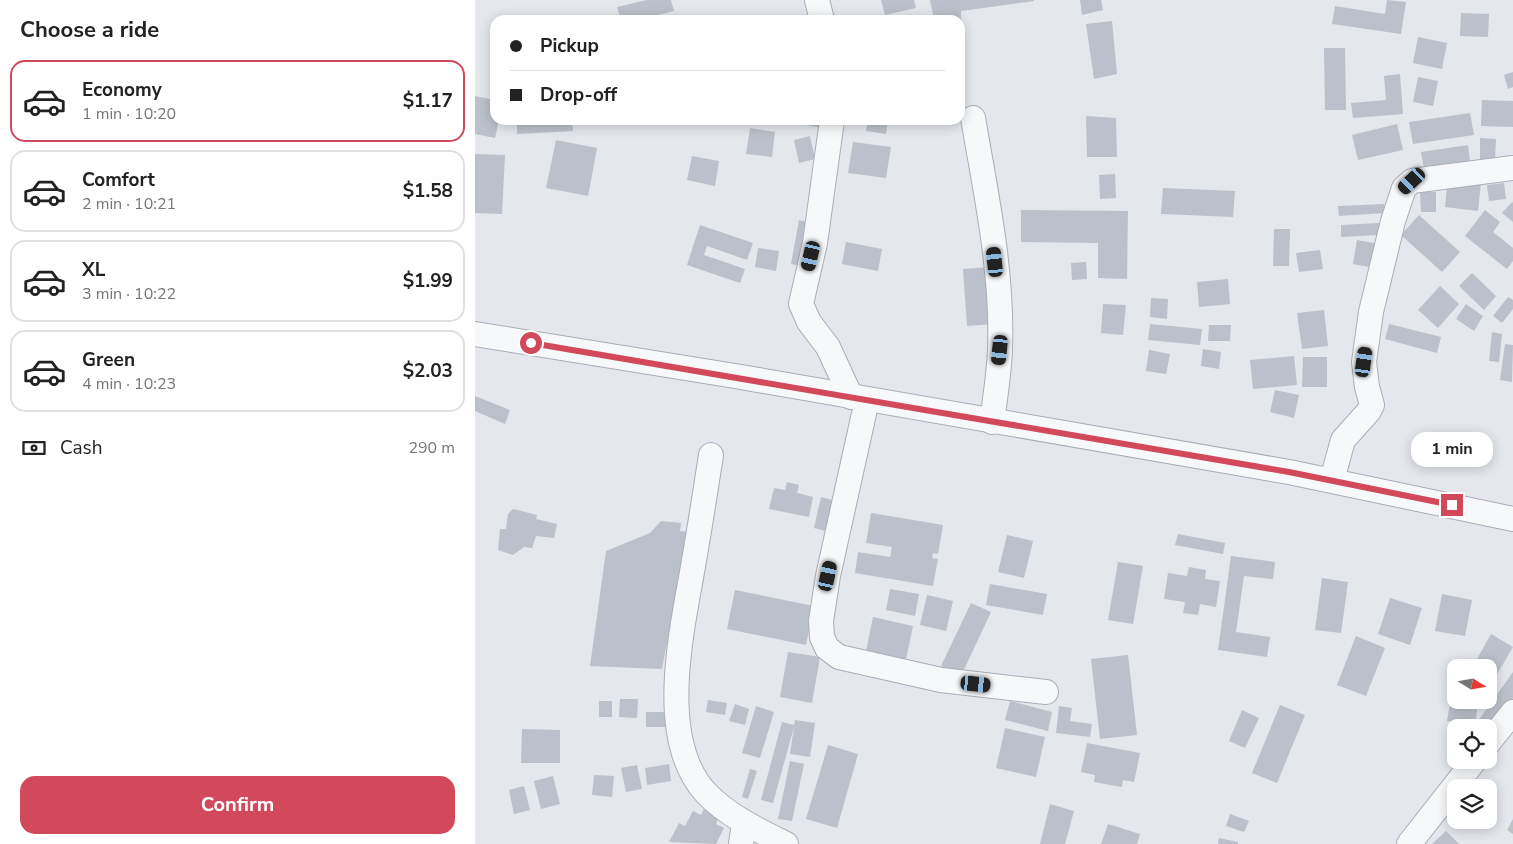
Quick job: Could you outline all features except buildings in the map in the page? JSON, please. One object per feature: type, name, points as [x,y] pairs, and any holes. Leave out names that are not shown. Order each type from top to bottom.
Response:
[{"type":"street","points":[[817,0],[821,15]]},
{"type":"street","points":[[973,118],[991,230],[998,294],[1000,350],[992,422]]},
{"type":"street","points":[[831,125],[815,243],[801,304],[809,322],[829,347],[859,398],[821,621],[822,637],[827,648],[839,656],[941,680],[1046,692]]},
{"type":"street","points":[[1332,480],[1343,440],[1372,405],[1364,362],[1371,312],[1393,221],[1404,188],[1412,181],[1513,168]]},
{"type":"street","points":[[475,334],[1332,480],[1513,519]]},
{"type":"street","points":[[711,455],[681,637],[677,678],[679,726],[687,762],[695,777],[705,792],[743,834],[786,844]]},
{"type":"street","points":[[1497,732],[1513,712]]},
{"type":"street","points":[[1409,844],[1468,769]]},
{"type":"route","points":[[531,343],[735,376],[1289,472],[1452,505]]}]
